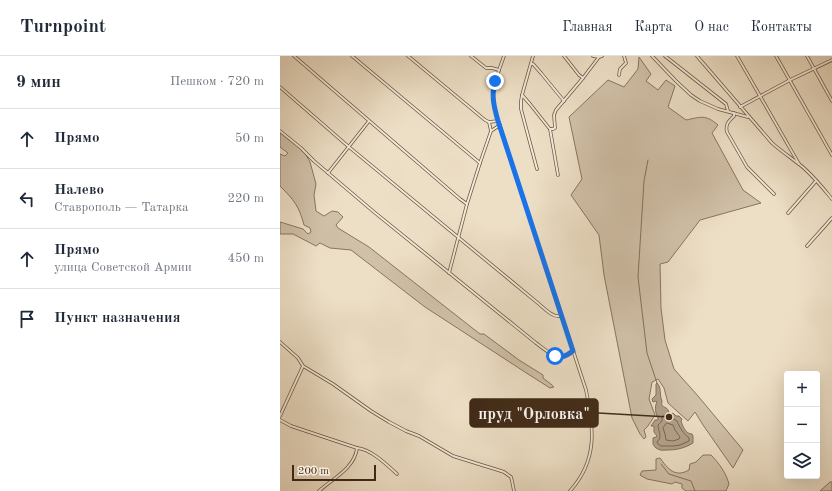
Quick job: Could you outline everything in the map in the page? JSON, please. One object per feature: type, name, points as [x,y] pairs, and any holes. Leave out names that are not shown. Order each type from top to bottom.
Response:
[{"type":"street","points":[[294,56],[467,204]]},
{"type":"street","points":[[352,56],[480,163]]},
{"type":"street","points":[[408,56],[485,120],[489,122],[498,121]]},
{"type":"street","points":[[471,56],[486,68],[498,70]]},
{"type":"street","points":[[504,56],[498,70],[494,87],[494,107],[586,390],[591,416],[592,436],[588,460],[582,474],[570,491]]},
{"type":"street","points":[[533,56],[522,95],[521,109],[537,169]]},
{"type":"street","points":[[564,56],[583,78]]},
{"type":"street","points":[[593,56],[601,56]]},
{"type":"street","points":[[550,129],[555,128],[554,113],[601,56]]},
{"type":"street","points":[[619,75],[620,69],[626,63],[624,56]]},
{"type":"street","points":[[652,56],[691,95],[709,105],[749,117]]},
{"type":"street","points":[[665,56],[726,104],[728,111]]},
{"type":"street","points":[[697,56],[772,143],[780,151],[800,165],[832,199]]},
{"type":"street","points":[[737,56],[800,165]]},
{"type":"street","points":[[776,56],[832,155]]},
{"type":"street","points":[[807,56],[832,101]]},
{"type":"street","points":[[740,107],[790,80],[832,60]]},
{"type":"street","points":[[531,64],[533,64],[542,73],[564,101]]},
{"type":"street","points":[[280,87],[349,147],[553,315],[557,317],[561,316]]},
{"type":"street","points":[[522,95],[550,129],[558,175]]},
{"type":"street","points":[[734,113],[734,116],[726,124],[727,132],[747,167],[774,194]]},
{"type":"street","points":[[328,173],[369,121]]},
{"type":"street","points":[[449,273],[467,204],[491,131],[489,122]]},
{"type":"street","points":[[491,131],[500,125]]},
{"type":"street","points":[[280,131],[374,212],[536,343],[559,358],[573,351]]},
{"type":"street","points":[[788,213],[816,181]]},
{"type":"street","points":[[807,246],[832,218]]},
{"type":"street","points":[[280,342],[298,358],[303,366],[334,384],[389,422],[419,436],[453,456],[504,472],[511,477],[514,491]]},
{"type":"street","points":[[280,416],[303,366]]},
{"type":"street","points":[[280,420],[291,426],[366,450],[398,474]]},
{"type":"street","points":[[319,491],[344,470],[354,458],[357,448]]},
{"type":"shaded area","points":[[639,57],[651,74],[646,81],[658,90],[666,80],[675,86],[668,107],[686,120],[703,117],[710,119],[718,125],[712,133],[743,190],[761,203],[700,220],[668,262],[660,264],[661,308],[665,340],[674,369],[743,450],[733,468],[695,412],[688,421],[668,403],[664,388],[658,379],[652,382],[649,399],[655,415],[644,430],[646,437],[644,439],[640,434],[632,418],[604,275],[599,235],[571,195],[582,179],[569,117],[608,80],[624,87],[638,69]]},
{"type":"shaded area","points":[[280,132],[305,153],[310,162],[316,184],[314,195],[316,211],[324,216],[332,211],[338,212],[343,217],[336,225],[338,228],[369,247],[480,334],[484,334],[519,360],[543,375],[543,378],[554,387],[550,388],[425,307],[351,250],[330,248],[320,243],[316,246],[293,234],[280,234],[280,222],[303,229],[308,234],[311,232],[310,228],[304,225],[300,213],[289,195],[280,186],[280,154],[285,156],[288,153],[280,147]]},
{"type":"shaded area","points":[[703,455],[711,455],[722,468],[729,484],[726,491],[686,491],[682,488],[682,484],[675,482],[672,484],[647,479],[640,475],[642,471],[656,470],[656,459],[660,458],[672,471],[676,473],[684,472],[689,470],[690,464],[696,462]]},
{"type":"shaded area","points":[[832,482],[832,491],[820,491]]},
{"type":"water","points":[[657,383],[662,406],[667,409],[670,415],[673,413],[676,416],[679,416],[682,419],[681,421],[685,430],[692,434],[693,443],[690,445],[678,449],[660,450],[653,445],[653,438],[657,436],[654,432],[654,426],[651,426],[655,420],[658,420],[658,418],[655,408],[657,402],[653,402],[652,399],[656,395]]},
{"type":"waterway","points":[[648,160],[644,181],[638,277],[647,353],[657,383]]},
{"type":"waterway","points":[[661,464],[669,474],[691,481],[695,491]]},
{"type":"place","name":"пруд \"Орловка\"","points":[[669,417]]},
{"type":"route","points":[[495,81],[493,100],[498,121],[573,351],[559,358],[555,356]]}]
